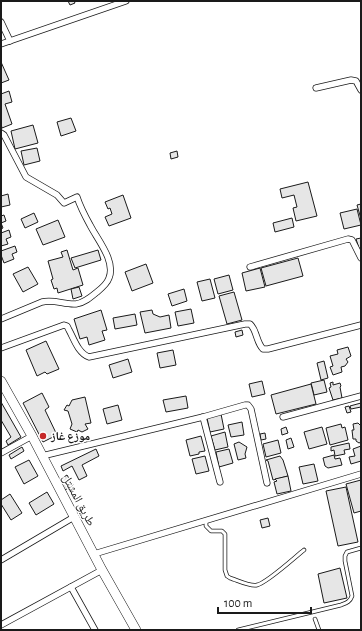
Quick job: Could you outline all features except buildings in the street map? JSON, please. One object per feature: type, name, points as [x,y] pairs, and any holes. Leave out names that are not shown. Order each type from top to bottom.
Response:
[{"type":"main road","name":"طريق المشتل","points":[[1,381],[32,436],[102,570],[136,630]]},
{"type":"street","points":[[1,44],[126,1]]},
{"type":"street","points":[[1,22],[10,41]]},
{"type":"street","points":[[316,88],[356,80],[361,90]]},
{"type":"street","points":[[1,132],[26,177],[57,195],[64,203],[77,197],[90,225],[104,247],[108,258],[110,277],[106,284],[84,302],[76,304],[48,300],[1,319]]},
{"type":"street","points":[[250,267],[348,239],[352,240],[361,258]]},
{"type":"street","points":[[1,348],[64,325],[67,326],[80,352],[84,356],[88,357],[245,324],[250,324],[253,327],[260,346],[263,349],[361,325]]},
{"type":"street","points":[[283,417],[361,396]]},
{"type":"street","points":[[42,456],[248,405],[251,409],[267,483]]},
{"type":"street","points":[[203,416],[220,482]]},
{"type":"street","points":[[1,453],[32,436]]},
{"type":"street","points":[[94,554],[361,474]]},
{"type":"street","points":[[1,560],[74,517]]},
{"type":"street","points":[[1,625],[102,570]]},
{"type":"street","points":[[71,587],[94,630]]},
{"type":"lane","points":[[206,520],[206,526],[208,529],[211,531],[222,531],[225,534],[225,570],[227,576],[230,578],[257,586],[265,582],[304,550]]},
{"type":"lane","points":[[238,630],[348,602],[351,600],[352,596],[345,556],[347,552],[361,548]]},
{"type":"lane","points":[[315,618],[319,630]]},
{"type":"place","name":"موزع غاز","points":[[43,436]]}]
